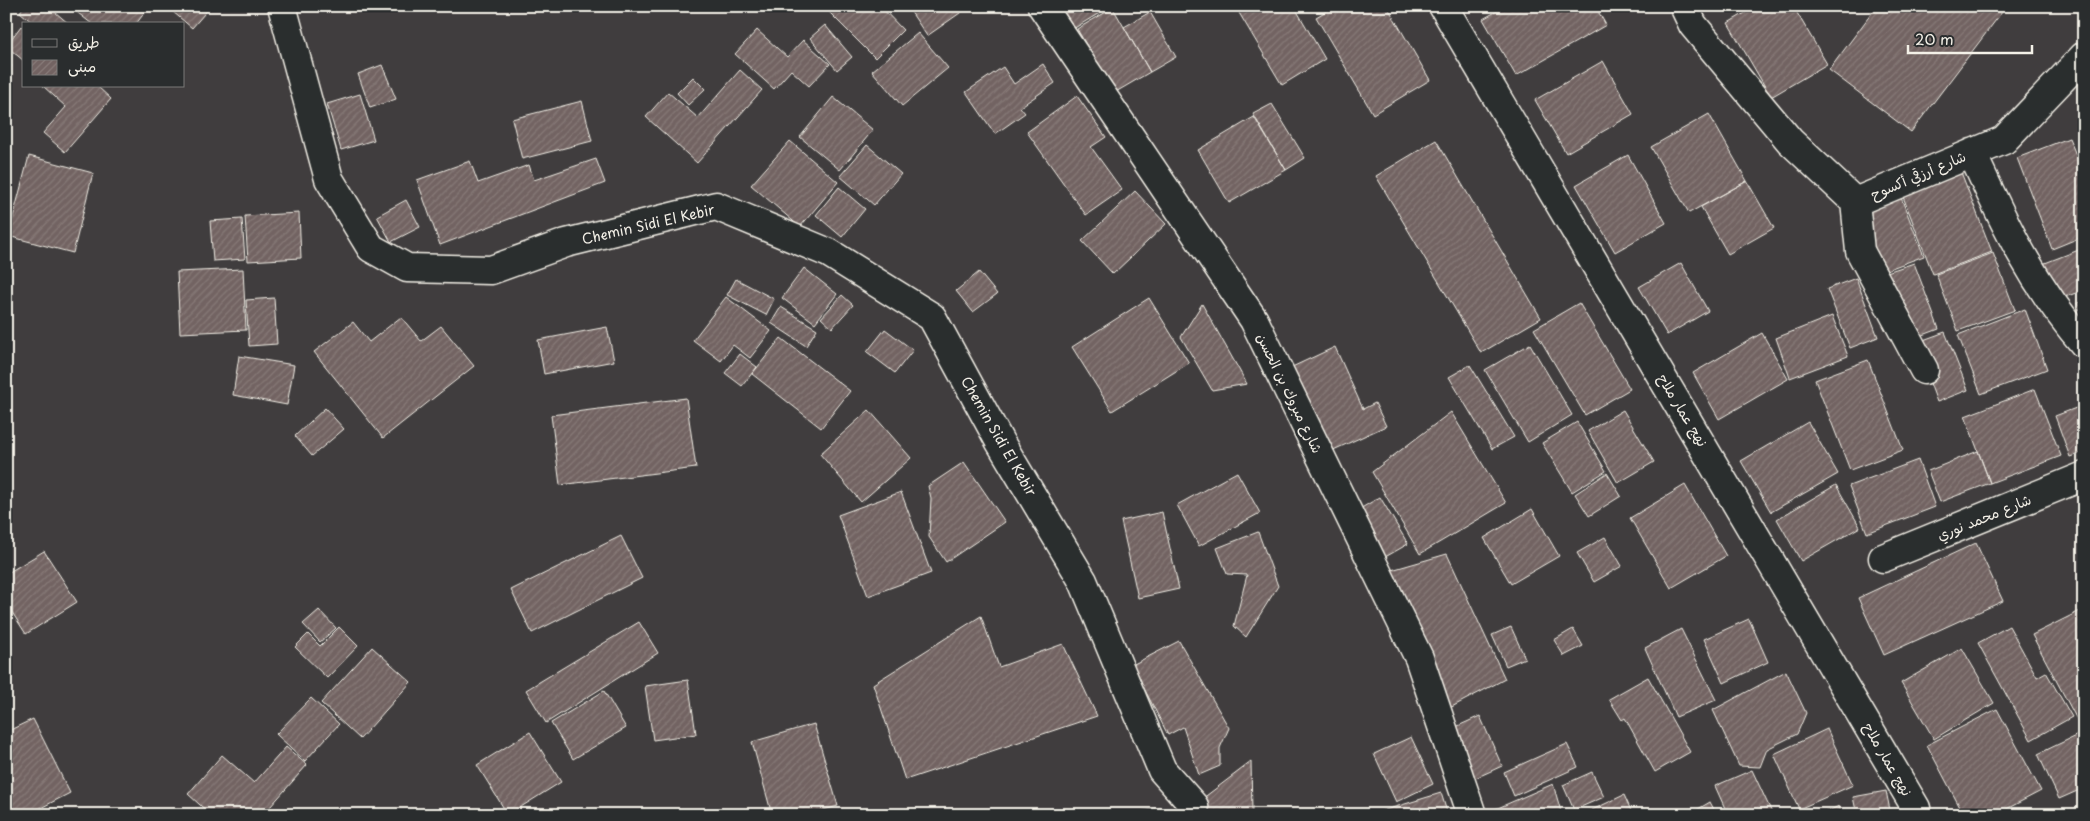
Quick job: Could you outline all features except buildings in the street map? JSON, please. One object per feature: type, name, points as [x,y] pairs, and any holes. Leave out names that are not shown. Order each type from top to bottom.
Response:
[{"type":"street","name":"Chemin Sidi El Kebir","points":[[282,6],[329,178],[372,248],[407,268],[491,270],[566,243],[716,206],[829,253],[932,317],[1000,442],[1084,581],[1162,770],[1194,806],[1196,815]]},
{"type":"street","name":"شارع مبروك بن الحسن","points":[[1042,6],[1254,320],[1419,658],[1472,815]]},
{"type":"street","name":"نهج عمار ملاح","points":[[1444,6],[1912,799],[1917,815]]},
{"type":"street","name":"شارع أرزقي أكسوح","points":[[1684,6],[1694,25],[1790,141],[1855,202],[2004,140],[2084,56]]},
{"type":"street","points":[[1972,153],[2010,236],[2056,310],[2084,344]]},
{"type":"street","points":[[1855,202],[1860,251],[1924,370]]},
{"type":"street","name":"شارع محمد نوري","points":[[1883,558],[2084,476]]}]
